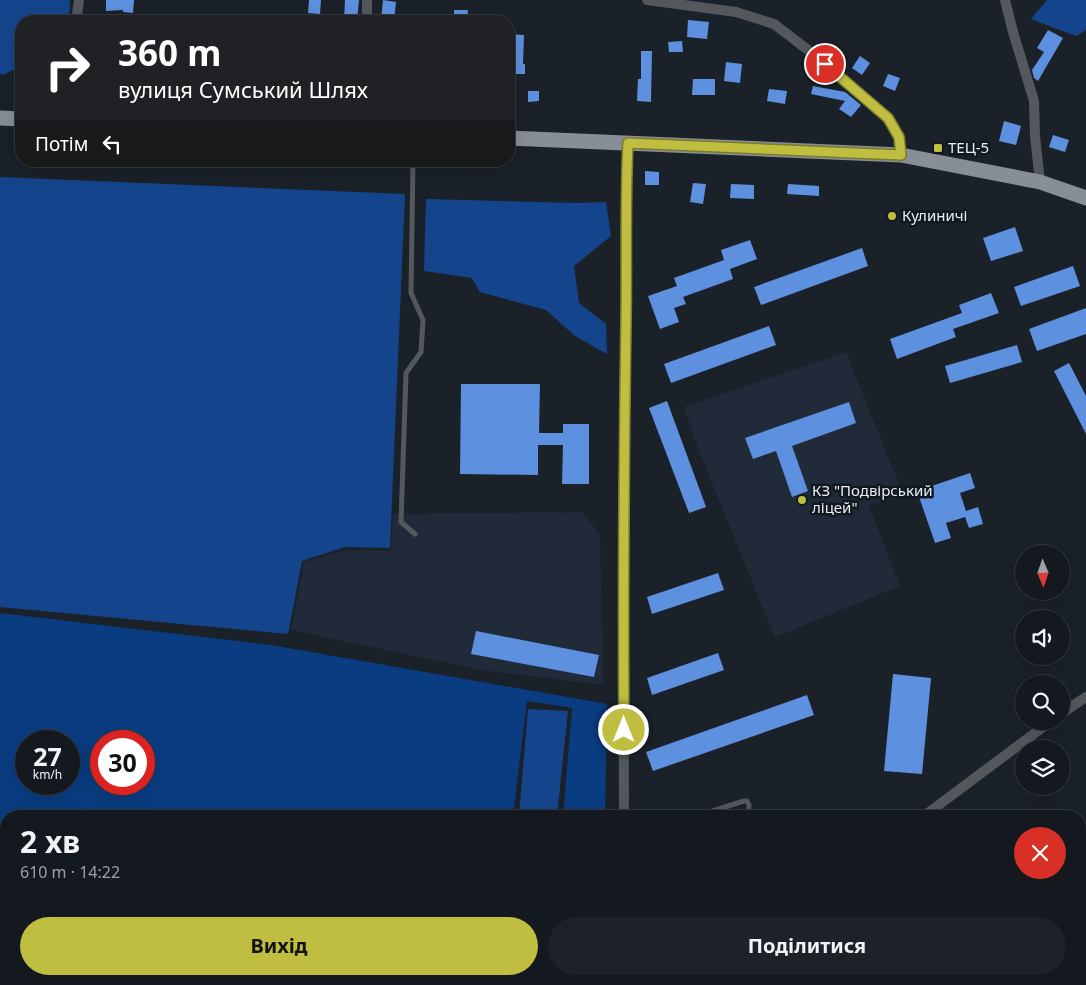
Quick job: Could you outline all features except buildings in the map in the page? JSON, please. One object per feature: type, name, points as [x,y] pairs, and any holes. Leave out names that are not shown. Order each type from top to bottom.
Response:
[{"type":"main road","points":[[0,118],[15,119]]},
{"type":"main road","points":[[515,138],[901,155],[1040,182],[1086,198]]},
{"type":"street","points":[[77,15],[79,0]]},
{"type":"street","points":[[367,0],[367,15]]},
{"type":"street","points":[[647,0],[671,1],[736,12],[774,24],[812,52],[888,118],[899,137],[901,155]]},
{"type":"street","points":[[1005,0],[1034,101],[1035,136],[1040,182]]},
{"type":"street","points":[[624,810],[623,550],[626,180],[628,143]]},
{"type":"street","points":[[1070,708],[1086,697]]},
{"type":"street","points":[[932,810],[1039,730]]},
{"type":"lane","points":[[413,167],[411,293],[423,320],[421,352],[406,373],[401,522],[415,534]]},
{"type":"lane","points":[[716,810],[744,801],[747,801],[749,810]]},
{"type":"shaded area","points":[[0,0],[70,0],[69,15],[15,15],[15,69],[3,75],[0,74]]},
{"type":"shaded area","points":[[1047,0],[1086,0],[1086,30],[1076,36],[1031,19]]},
{"type":"shaded area","points":[[0,177],[405,194],[390,548],[345,547],[302,561],[288,634],[0,607]]},
{"type":"shaded area","points":[[426,199],[606,202],[611,236],[574,266],[579,303],[606,324],[607,354],[575,336],[546,310],[480,292],[472,278],[424,271]]},
{"type":"shaded area","name":"КЗ \"Подвірський ліцей\"","points":[[846,352],[903,494],[869,506],[900,586],[775,637],[700,454],[684,407]]},
{"type":"shaded area","points":[[582,512],[600,534],[603,685],[481,670],[291,630],[304,562],[346,550],[391,551],[393,514]]},
{"type":"shaded area","points":[[0,613],[271,645],[607,704],[605,810],[564,810],[572,708],[527,701],[514,810],[0,810]]},
{"type":"shaded area","points":[[528,709],[568,711],[558,810],[520,810]]},
{"type":"place","name":"ТЕЦ-5","points":[[938,148]]},
{"type":"place","name":"Кулиничі","points":[[892,216]]},
{"type":"place","name":"КЗ \"Подвірський ліцей\"","points":[[802,500]]},
{"type":"route","points":[[624,730],[623,550],[626,180],[628,143],[901,155],[899,137],[888,118],[825,64]]}]
